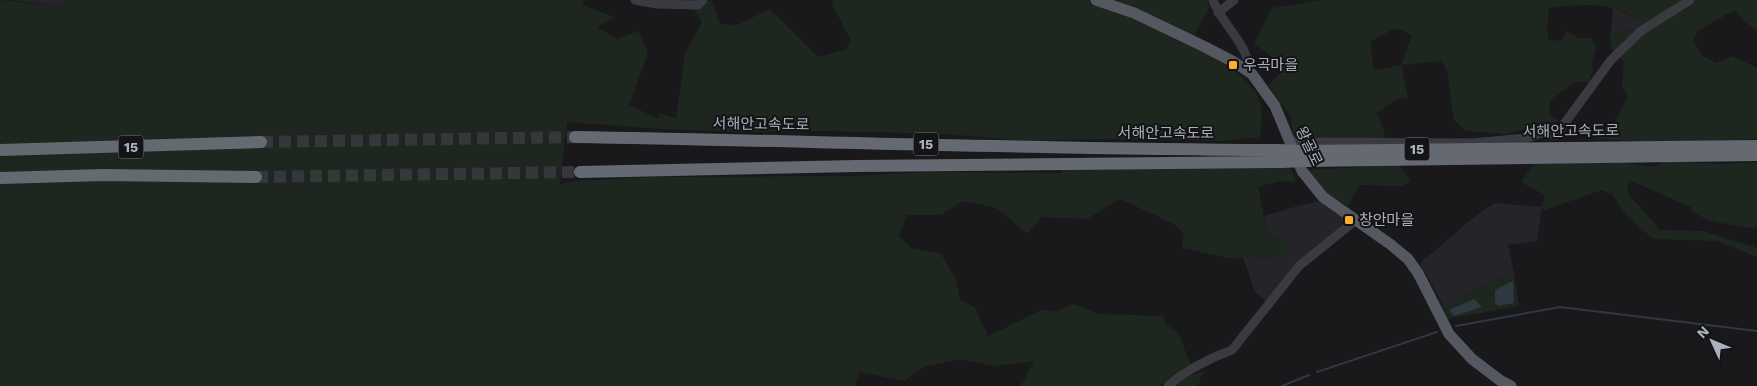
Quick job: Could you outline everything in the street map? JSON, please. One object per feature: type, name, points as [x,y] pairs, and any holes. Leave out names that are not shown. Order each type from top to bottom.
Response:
[{"type":"highway","name":"서해안고속도로","points":[[575,137],[851,141],[1279,156]]},
{"type":"highway","name":"15","points":[[0,150],[261,142]]},
{"type":"highway","name":"서해안고속도로","points":[[1302,156],[1534,148],[1757,146]]},
{"type":"highway","name":"서해안고속도로","points":[[580,172],[1279,156],[1544,158],[1757,155]]},
{"type":"highway","name":"15","points":[[0,178],[104,175],[256,177]]},
{"type":"main road","name":"왕골로","points":[[1096,0],[1134,14],[1201,45],[1252,74],[1275,106],[1302,171],[1323,196],[1408,259],[1418,273],[1449,334],[1472,359],[1501,381],[1511,386]]},
{"type":"street","points":[[635,0],[657,4],[698,5],[703,0]]},
{"type":"street","points":[[1213,0],[1218,13],[1234,34],[1247,58],[1248,71]]},
{"type":"street","points":[[1218,13],[1234,0]]},
{"type":"street","points":[[1289,142],[1472,143],[1527,138],[1541,133],[1556,135],[1611,60],[1641,31],[1690,0]]},
{"type":"street","points":[[1168,386],[1177,378],[1232,350],[1299,266],[1356,220]]},
{"type":"shaded area","points":[[0,0],[57,6],[66,0],[583,0],[583,5],[614,17],[597,27],[617,39],[639,31],[648,53],[629,105],[659,119],[658,113],[676,118],[685,54],[702,22],[694,9],[712,0],[720,24],[737,25],[770,9],[818,57],[845,50],[851,41],[832,4],[833,0],[1208,0],[1209,8],[1193,38],[1121,14],[1200,49],[1221,61],[1238,74],[1252,87],[1260,102],[1262,115],[1260,137],[1223,141],[1101,139],[1028,141],[946,134],[828,131],[744,132],[662,129],[567,122],[560,184],[576,181],[653,177],[850,176],[927,172],[1062,173],[1062,165],[1289,166],[1297,182],[1281,181],[1258,187],[1267,232],[1293,249],[1288,254],[1270,258],[1251,256],[1233,259],[1182,248],[1184,234],[1174,224],[1120,199],[1087,219],[1042,217],[1027,233],[996,208],[963,201],[941,215],[907,215],[899,236],[911,248],[941,254],[956,280],[960,299],[975,308],[988,336],[1042,310],[1056,311],[1074,304],[1100,314],[1163,316],[1165,323],[1179,334],[1190,364],[1159,386],[1021,386],[1034,361],[994,366],[960,359],[924,367],[904,381],[860,372],[855,386],[0,386]]},
{"type":"shaded area","points":[[12,0],[66,0],[58,6]]},
{"type":"shaded area","points":[[1321,0],[1757,0],[1757,31],[1734,10],[1698,31],[1693,41],[1703,56],[1716,63],[1732,56],[1757,68],[1757,139],[1658,141],[1598,139],[1596,128],[1612,127],[1628,96],[1622,87],[1624,62],[1619,56],[1613,54],[1609,34],[1642,28],[1643,21],[1608,7],[1587,5],[1549,8],[1547,31],[1549,41],[1561,40],[1567,31],[1578,38],[1591,38],[1596,48],[1589,82],[1575,82],[1550,100],[1549,114],[1559,121],[1505,134],[1466,131],[1454,120],[1447,72],[1442,61],[1401,65],[1408,98],[1396,100],[1377,113],[1385,134],[1381,140],[1294,138],[1290,116],[1269,86],[1282,70],[1270,55],[1254,44],[1272,8]],"holes":[[[1395,28],[1412,35],[1401,65],[1374,70],[1370,42]]]},
{"type":"shaded area","points":[[1613,8],[1643,21],[1642,28],[1611,34]]},
{"type":"shaded area","points":[[1668,161],[1724,164],[1757,162],[1757,229],[1706,219],[1692,212],[1691,207],[1629,180],[1627,192],[1660,230],[1703,231],[1757,248],[1757,257],[1718,241],[1653,239],[1625,214],[1613,195],[1602,190],[1544,210],[1542,207],[1545,195],[1521,182],[1535,163],[1620,162],[1653,167]]},
{"type":"shaded area","points":[[1398,165],[1411,182],[1401,186],[1359,185],[1348,206],[1326,195],[1306,170]]},
{"type":"shaded area","points":[[1322,201],[1351,222],[1267,302],[1255,292],[1243,257],[1270,258],[1287,254],[1292,248],[1267,232],[1264,216]]},
{"type":"shaded area","points":[[1495,203],[1542,207],[1537,241],[1508,245],[1514,273],[1442,303],[1420,263],[1478,214]]},
{"type":"shaded area","points":[[1514,273],[1519,306],[1447,319],[1442,303]]},
{"type":"shaded area","points":[[1513,281],[1514,303],[1498,306],[1495,303],[1495,290]]},
{"type":"shaded area","points":[[1474,299],[1482,307],[1454,316],[1449,310]]},
{"type":"shaded area","points":[[1203,371],[1198,386],[1173,386],[1183,379]]},
{"type":"waterway","points":[[1456,326],[1560,307],[1757,331]]},
{"type":"waterway","points":[[1317,372],[1437,332]]},
{"type":"waterway","points":[[1282,386],[1309,375]]},
{"type":"tunnel","points":[[261,142],[575,137]]},
{"type":"tunnel","points":[[256,177],[580,172]]},
{"type":"place","name":"우곡마을","points":[[1233,65]]},
{"type":"place","name":"창안마을","points":[[1349,220]]}]
